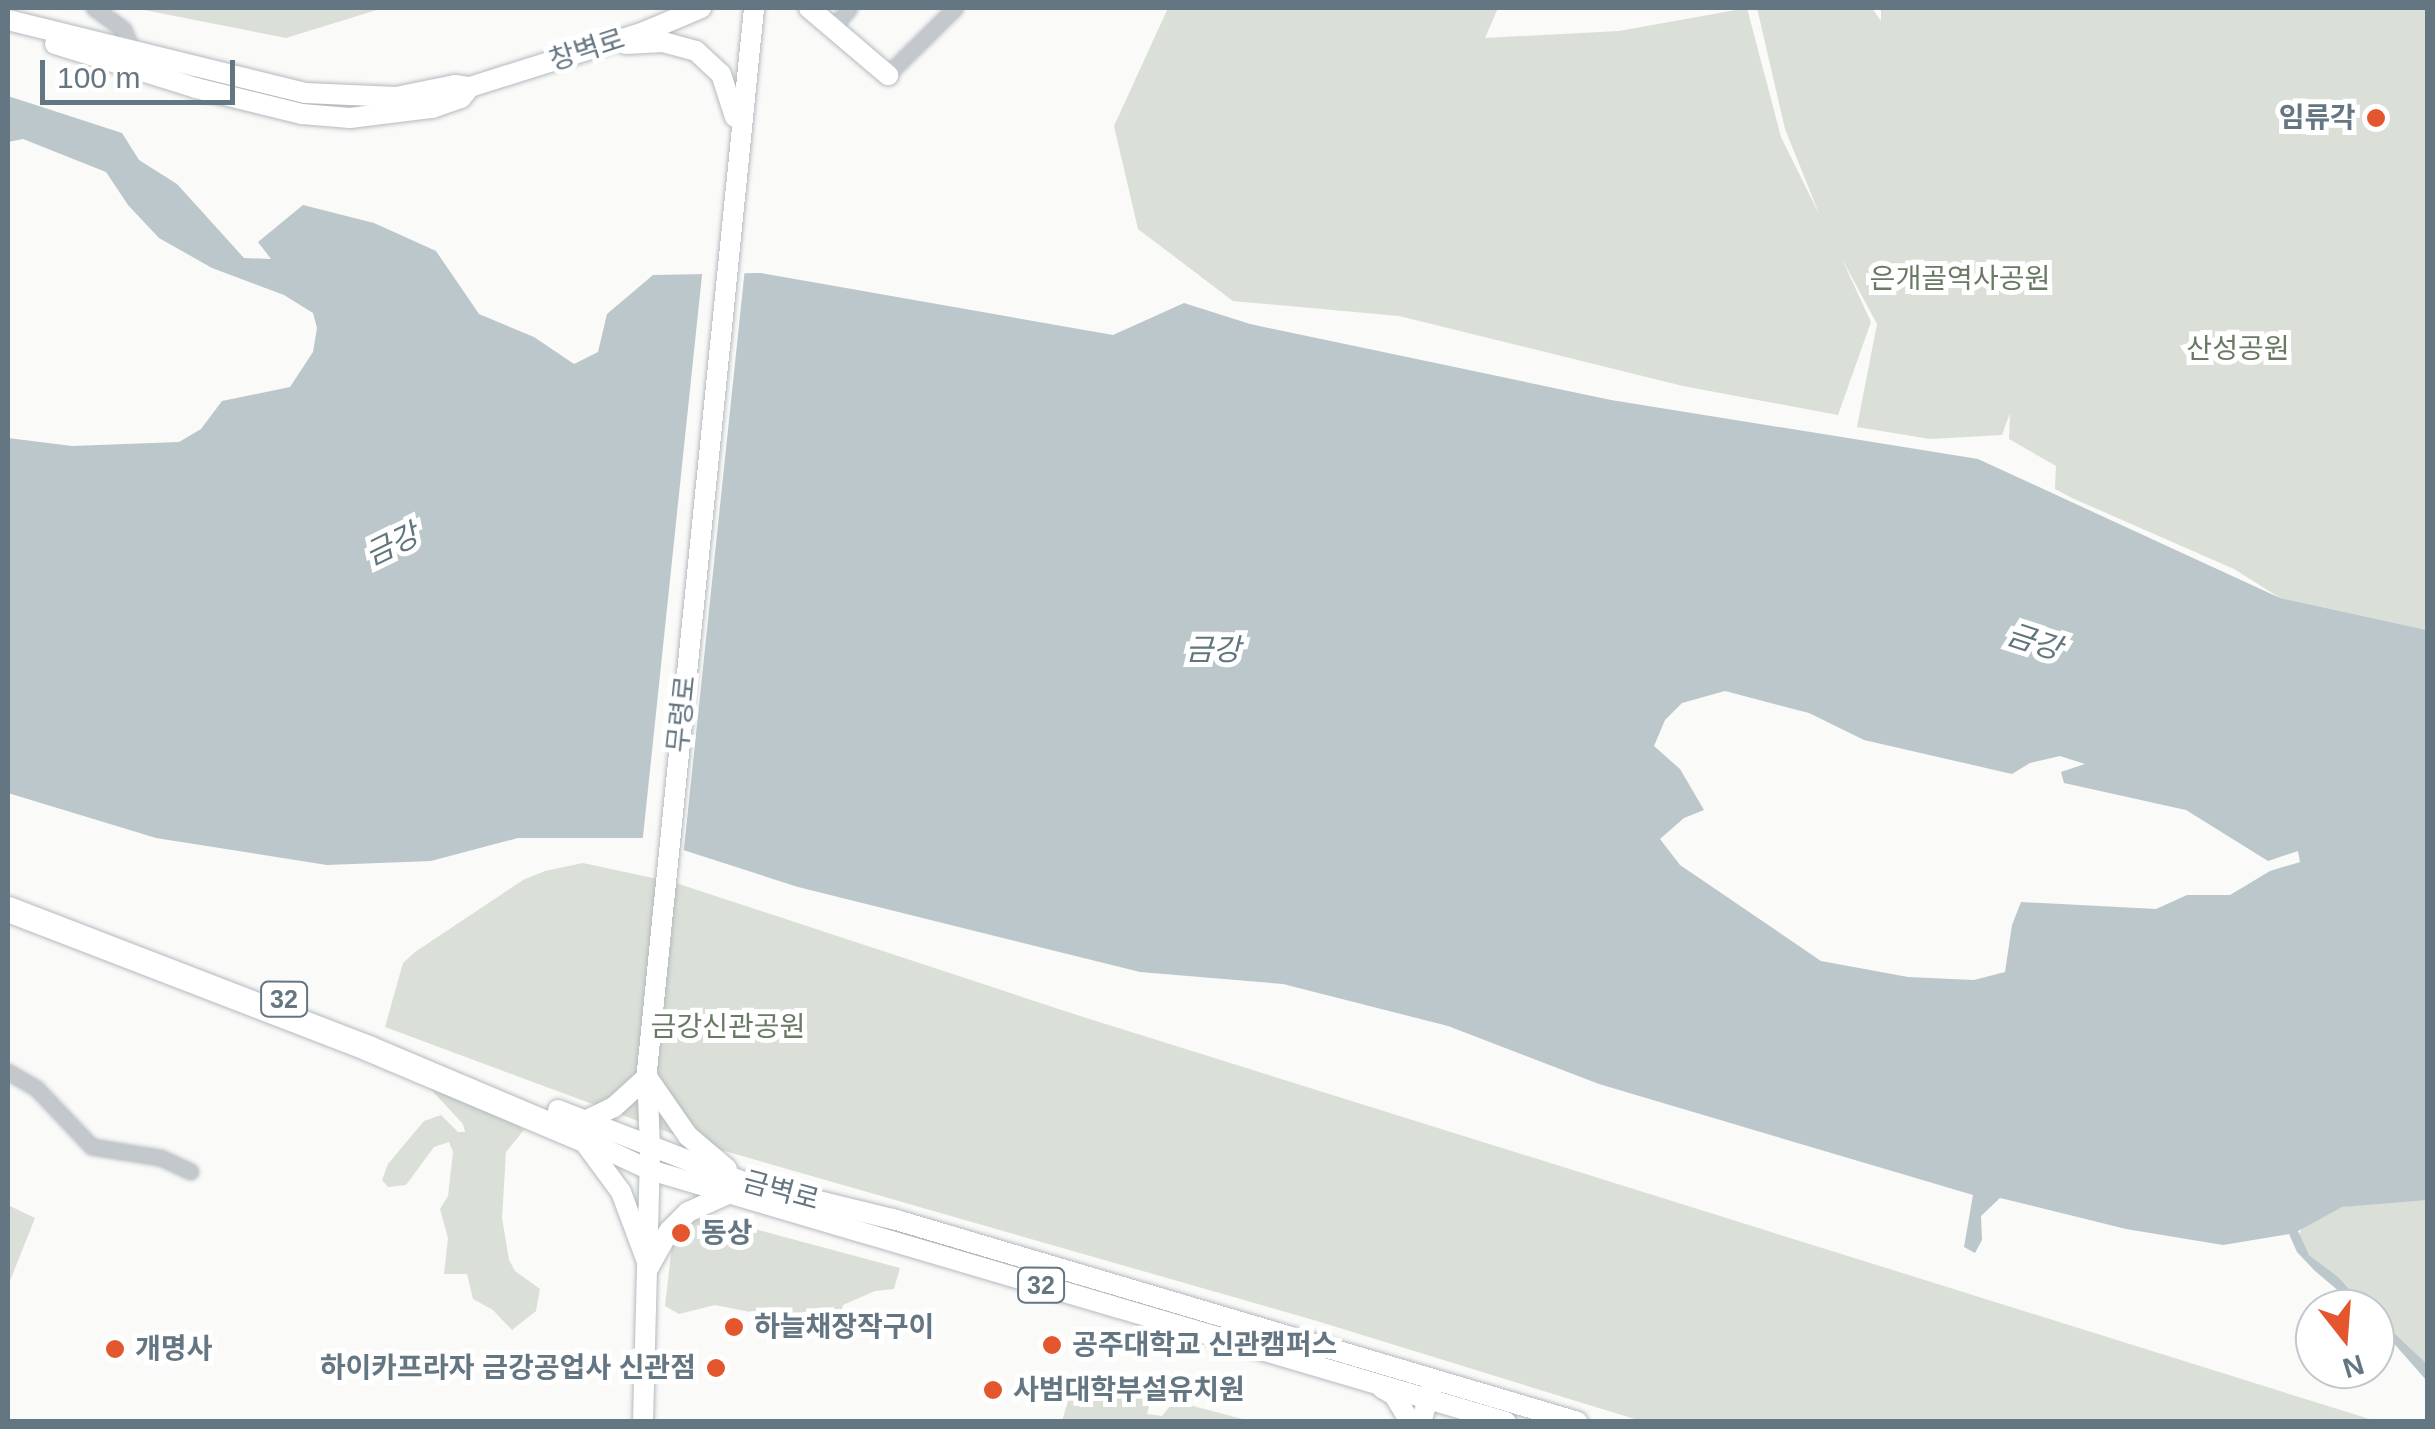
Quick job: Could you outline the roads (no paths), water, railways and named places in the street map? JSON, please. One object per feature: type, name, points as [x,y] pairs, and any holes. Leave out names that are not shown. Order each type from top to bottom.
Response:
[{"type":"highway","name":"금벽로","points":[[8,892],[558,1110]]},
{"type":"highway","name":"금벽로","points":[[8,910],[583,1129]]},
{"type":"main road","points":[[605,44],[662,8]]},
{"type":"main road","name":"창벽로","points":[[8,20],[305,93],[396,97],[456,84],[470,86],[605,44],[701,8]]},
{"type":"main road","name":"무령로","points":[[643,1422],[649,1267],[647,1074],[754,8]]},
{"type":"main road","points":[[809,8],[835,26],[888,75]]},
{"type":"main road","name":"창벽로","points":[[8,30],[196,88],[302,114],[350,118],[432,108],[461,98],[470,86]]},
{"type":"main road","points":[[605,44],[663,42],[696,50],[721,74],[734,104],[738,144]]},
{"type":"main road","points":[[649,1267],[621,1192],[583,1129],[614,1107],[647,1074],[688,1136],[749,1184]]},
{"type":"main road","name":"금벽로","points":[[558,1110],[650,1170],[1368,1379],[1431,1388],[1477,1418],[1506,1422]]},
{"type":"main road","name":"금벽로","points":[[583,1129],[650,1147],[749,1184],[893,1218],[1431,1388],[1578,1422]]},
{"type":"main road","points":[[649,1267],[669,1230],[688,1212],[728,1194]]},
{"type":"main road","points":[[1368,1379],[1394,1395],[1410,1422]]},
{"type":"main road","points":[[1421,1422],[1431,1388]]},
{"type":"street","points":[[94,8],[124,30],[132,49]]},
{"type":"street","points":[[835,26],[850,8]]},
{"type":"street","points":[[888,75],[956,8]]},
{"type":"street","points":[[8,1072],[37,1089],[92,1147],[161,1158],[190,1172]]},
{"type":"water","name":"금강","points":[[8,96],[122,133],[139,160],[177,184],[244,258],[271,259],[258,242],[303,205],[374,223],[436,251],[479,314],[534,337],[574,364],[598,352],[607,314],[653,275],[761,273],[1113,335],[1184,303],[1250,324],[1611,400],[1978,459],[2280,598],[2427,630],[2427,1200],[2342,1207],[2298,1231],[2309,1255],[2349,1289],[2336,1289],[2315,1271],[2297,1252],[2289,1234],[2223,1245],[2126,1229],[2000,1198],[1981,1216],[1982,1240],[1975,1253],[1964,1247],[1973,1195],[1599,1084],[1448,1026],[1283,984],[1140,972],[798,887],[646,838],[518,838],[431,861],[327,865],[156,838],[8,793],[8,438],[72,446],[179,442],[201,429],[222,401],[290,387],[313,352],[317,328],[313,313],[284,295],[212,268],[159,238],[128,205],[106,172],[23,139],[8,142]],"holes":[[[1725,691],[1809,713],[1864,740],[2012,774],[2030,763],[2060,756],[2085,764],[2061,772],[2064,783],[2186,810],[2268,861],[2298,851],[2300,862],[2270,871],[2230,895],[2187,895],[2156,909],[2021,902],[2012,925],[2005,972],[1974,980],[1908,977],[1821,961],[1680,865],[1660,839],[1684,818],[1704,810],[1680,769],[1654,746],[1665,720],[1682,703]]]},
{"type":"water","points":[[2395,1334],[2427,1364],[2427,1381],[2395,1345]]},
{"type":"place","name":"임류각","points":[[2376,118]]},
{"type":"place","name":"동상","points":[[681,1233]]},
{"type":"place","name":"하늘채장작구이","points":[[734,1327]]},
{"type":"place","name":"공주대학교 신관캠퍼스","points":[[1052,1345]]},
{"type":"place","name":"개명사","points":[[115,1349]]},
{"type":"place","name":"하이카프라자 금강공업사 신관점","points":[[716,1368]]},
{"type":"place","name":"사범대학부설유치원","points":[[993,1390]]},
{"type":"park label","name":"은개골역사공원","points":[[1960,279]]},
{"type":"park label","name":"산성공원","points":[[2238,349]]},
{"type":"park label","name":"금강신관공원","points":[[728,1027]]}]
